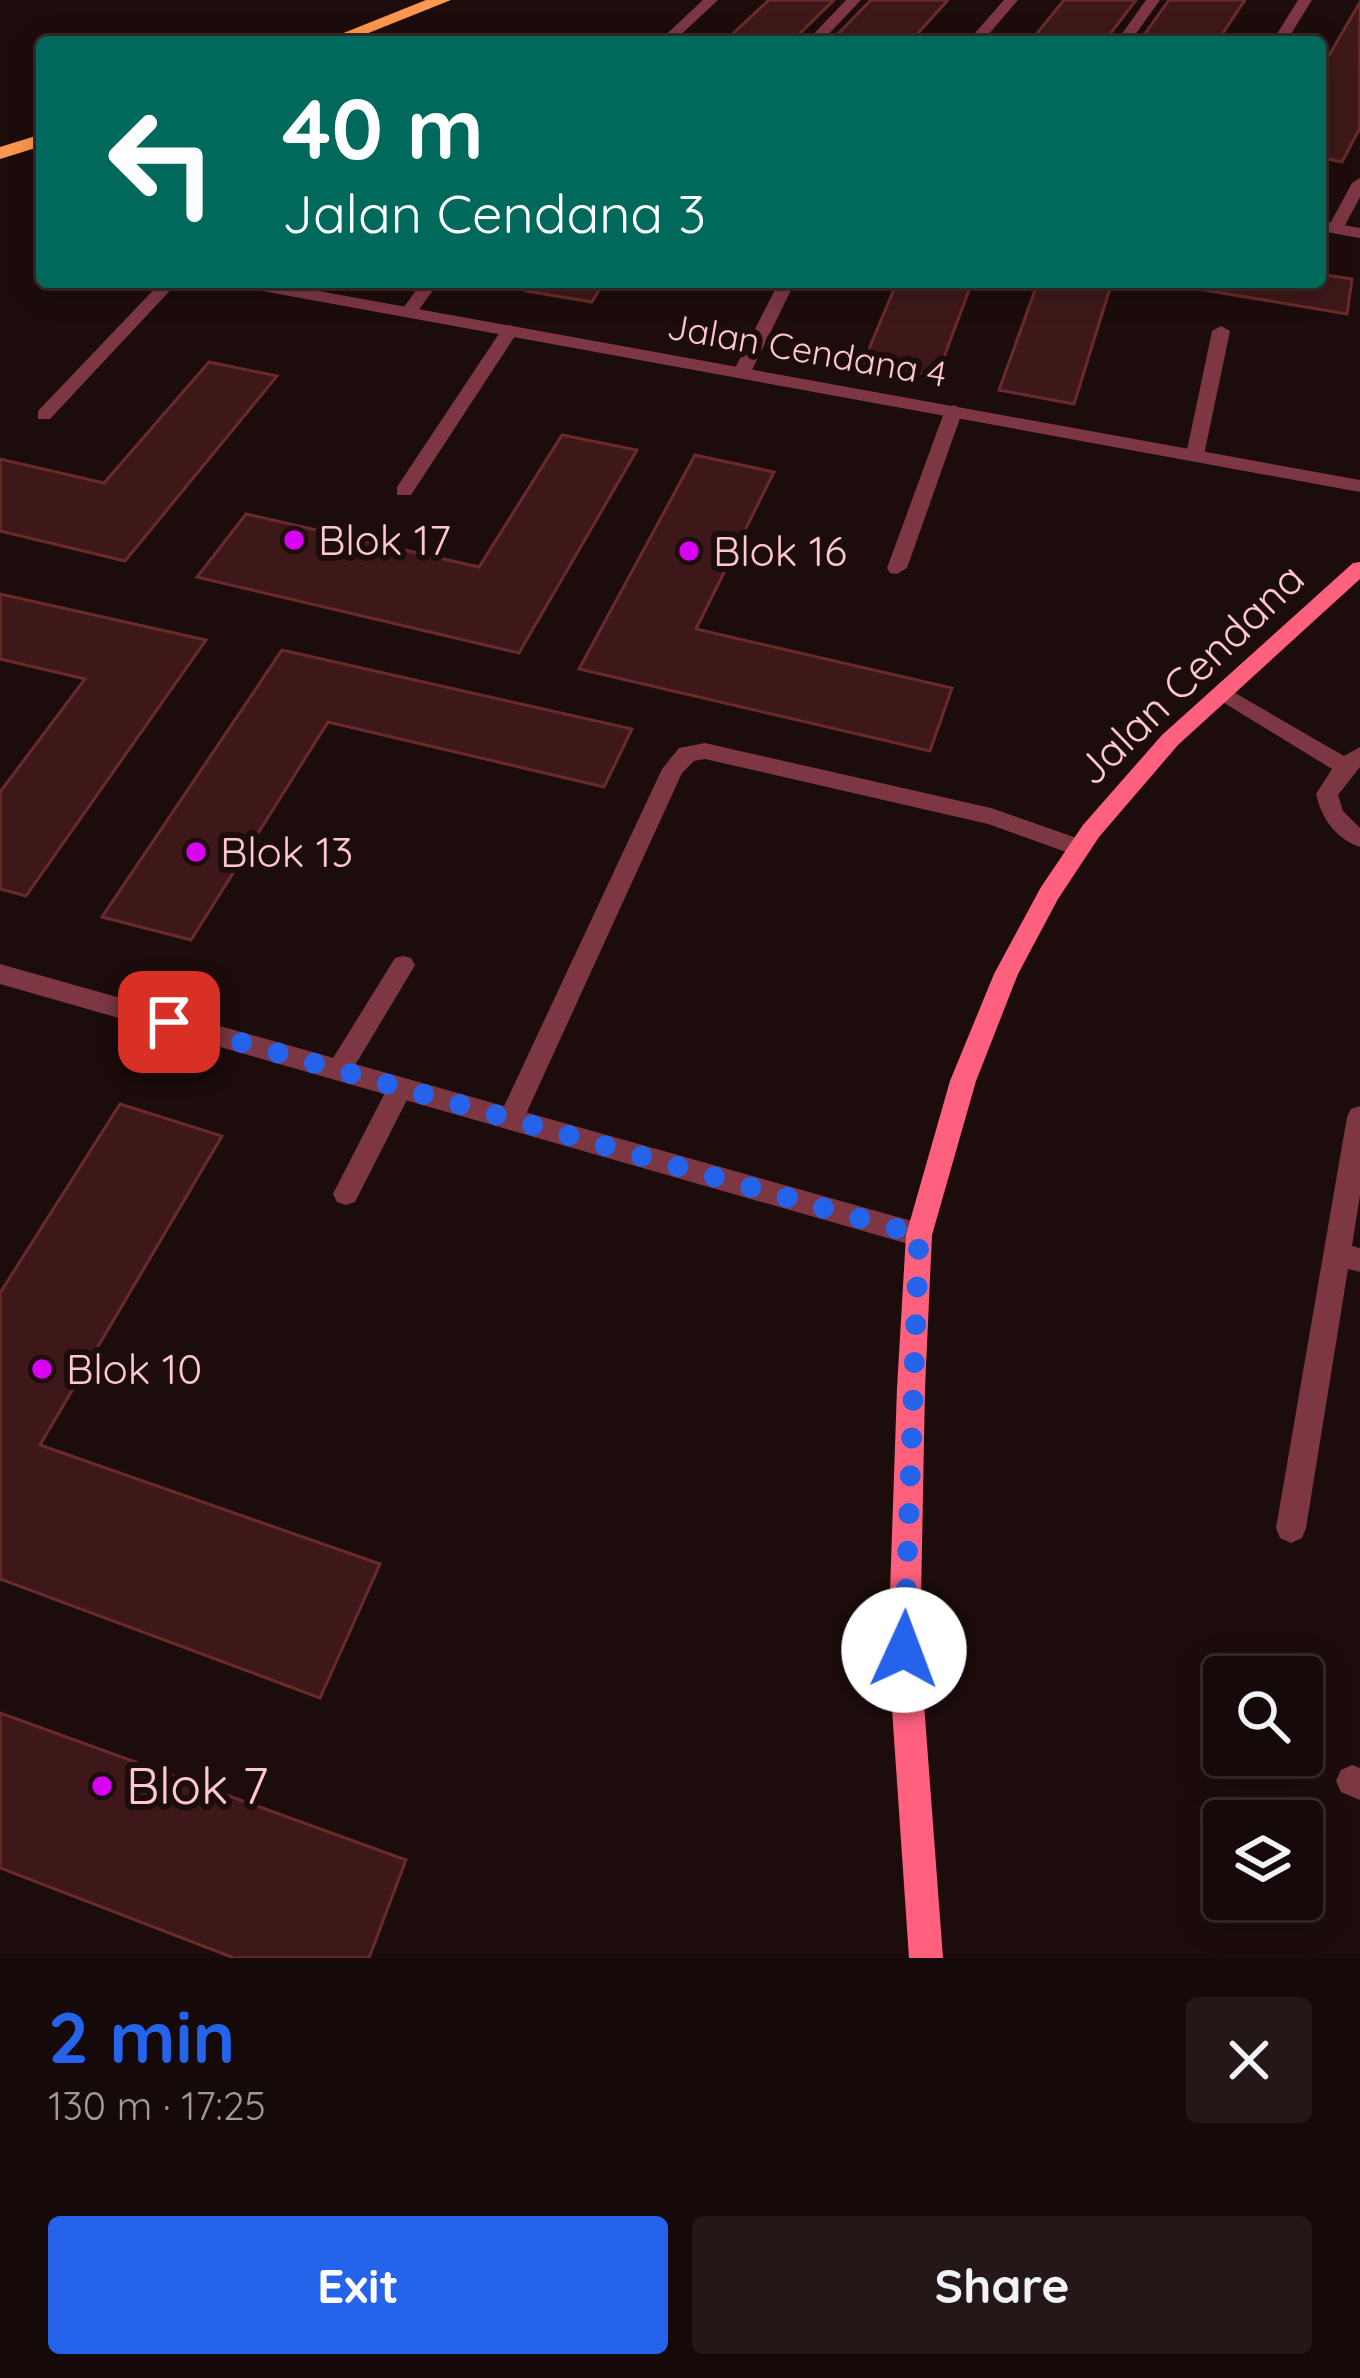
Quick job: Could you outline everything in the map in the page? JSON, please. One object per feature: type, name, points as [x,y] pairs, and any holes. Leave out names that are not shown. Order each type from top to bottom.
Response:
[{"type":"main road","points":[[346,36],[442,0]]},
{"type":"main road","points":[[0,153],[36,142]]},
{"type":"street","points":[[672,36],[712,0]]},
{"type":"street","points":[[819,36],[854,0]]},
{"type":"street","points":[[979,36],[1011,0]]},
{"type":"street","points":[[1127,36],[1153,0]]},
{"type":"street","points":[[1283,36],[1305,0]]},
{"type":"street","points":[[1360,183],[1328,228],[1360,233]]},
{"type":"street","points":[[44,415],[164,288]]},
{"type":"street","name":"Jalan Cendana 4","points":[[276,288],[1360,487]]},
{"type":"street","points":[[409,311],[426,288]]},
{"type":"street","points":[[742,372],[779,288]]},
{"type":"street","points":[[404,491],[510,330]]},
{"type":"street","points":[[1195,455],[1222,331]]},
{"type":"street","points":[[897,568],[954,410]]},
{"type":"street","name":"Jalan Cendana","points":[[926,1958],[904,1650],[919,1235],[964,1081],[1006,974],[1049,893],[1080,848],[1170,740],[1360,568]]},
{"type":"street","points":[[1223,693],[1352,761],[1327,794],[1330,809],[1360,839]]},
{"type":"street","points":[[512,1119],[673,770],[687,754],[705,751],[991,816],[1080,848]]},
{"type":"street","points":[[339,1070],[403,965]]},
{"type":"street","points":[[0,974],[919,1235]]},
{"type":"street","points":[[346,1194],[400,1088]]},
{"type":"street","points":[[1291,1528],[1348,1257],[1360,1118]]},
{"type":"building","points":[[769,0],[834,0],[797,36],[730,36]]},
{"type":"building","points":[[871,0],[948,0],[915,36],[836,36]]},
{"type":"building","points":[[1064,0],[1136,0],[1109,36],[1035,36]]},
{"type":"building","points":[[1169,0],[1245,0],[1221,36],[1143,36]]},
{"type":"building","points":[[1360,2],[1360,128],[1342,162],[1326,158],[1326,61]]},
{"type":"building","points":[[1326,275],[1352,279],[1347,314],[1193,288],[1326,288]]},
{"type":"building","points":[[528,288],[600,288],[592,302],[526,291]]},
{"type":"building","points":[[894,288],[970,288],[937,376],[863,363]]},
{"type":"building","points":[[1036,288],[1110,288],[1074,404],[999,390]]},
{"type":"building","points":[[209,362],[277,376],[125,561],[0,531],[0,459],[104,483]]},
{"type":"building","name":"Blok 17","points":[[562,435],[637,450],[519,653],[197,577],[246,514],[479,567]]},
{"type":"building","name":"Blok 16","points":[[695,455],[774,472],[696,629],[952,688],[930,751],[579,669]]},
{"type":"building","points":[[0,594],[206,640],[26,896],[0,889],[0,792],[85,679],[0,659]]},
{"type":"building","name":"Blok 13","points":[[282,650],[632,729],[604,787],[328,722],[191,940],[102,917]]},
{"type":"building","name":"Blok 10","points":[[120,1104],[222,1136],[40,1445],[380,1564],[320,1698],[0,1579],[0,1293]]},
{"type":"building","name":"Blok 7","points":[[0,1713],[406,1860],[369,1958],[234,1958],[0,1868]]},
{"type":"place","name":"Blok 17","points":[[294,540]]},
{"type":"place","name":"Blok 16","points":[[689,551]]},
{"type":"place","name":"Blok 13","points":[[196,852]]},
{"type":"place","name":"Blok 10","points":[[42,1369]]},
{"type":"place","name":"Blok 7","points":[[102,1786]]},
{"type":"route","points":[[169,1022],[919,1235],[904,1650]]}]
